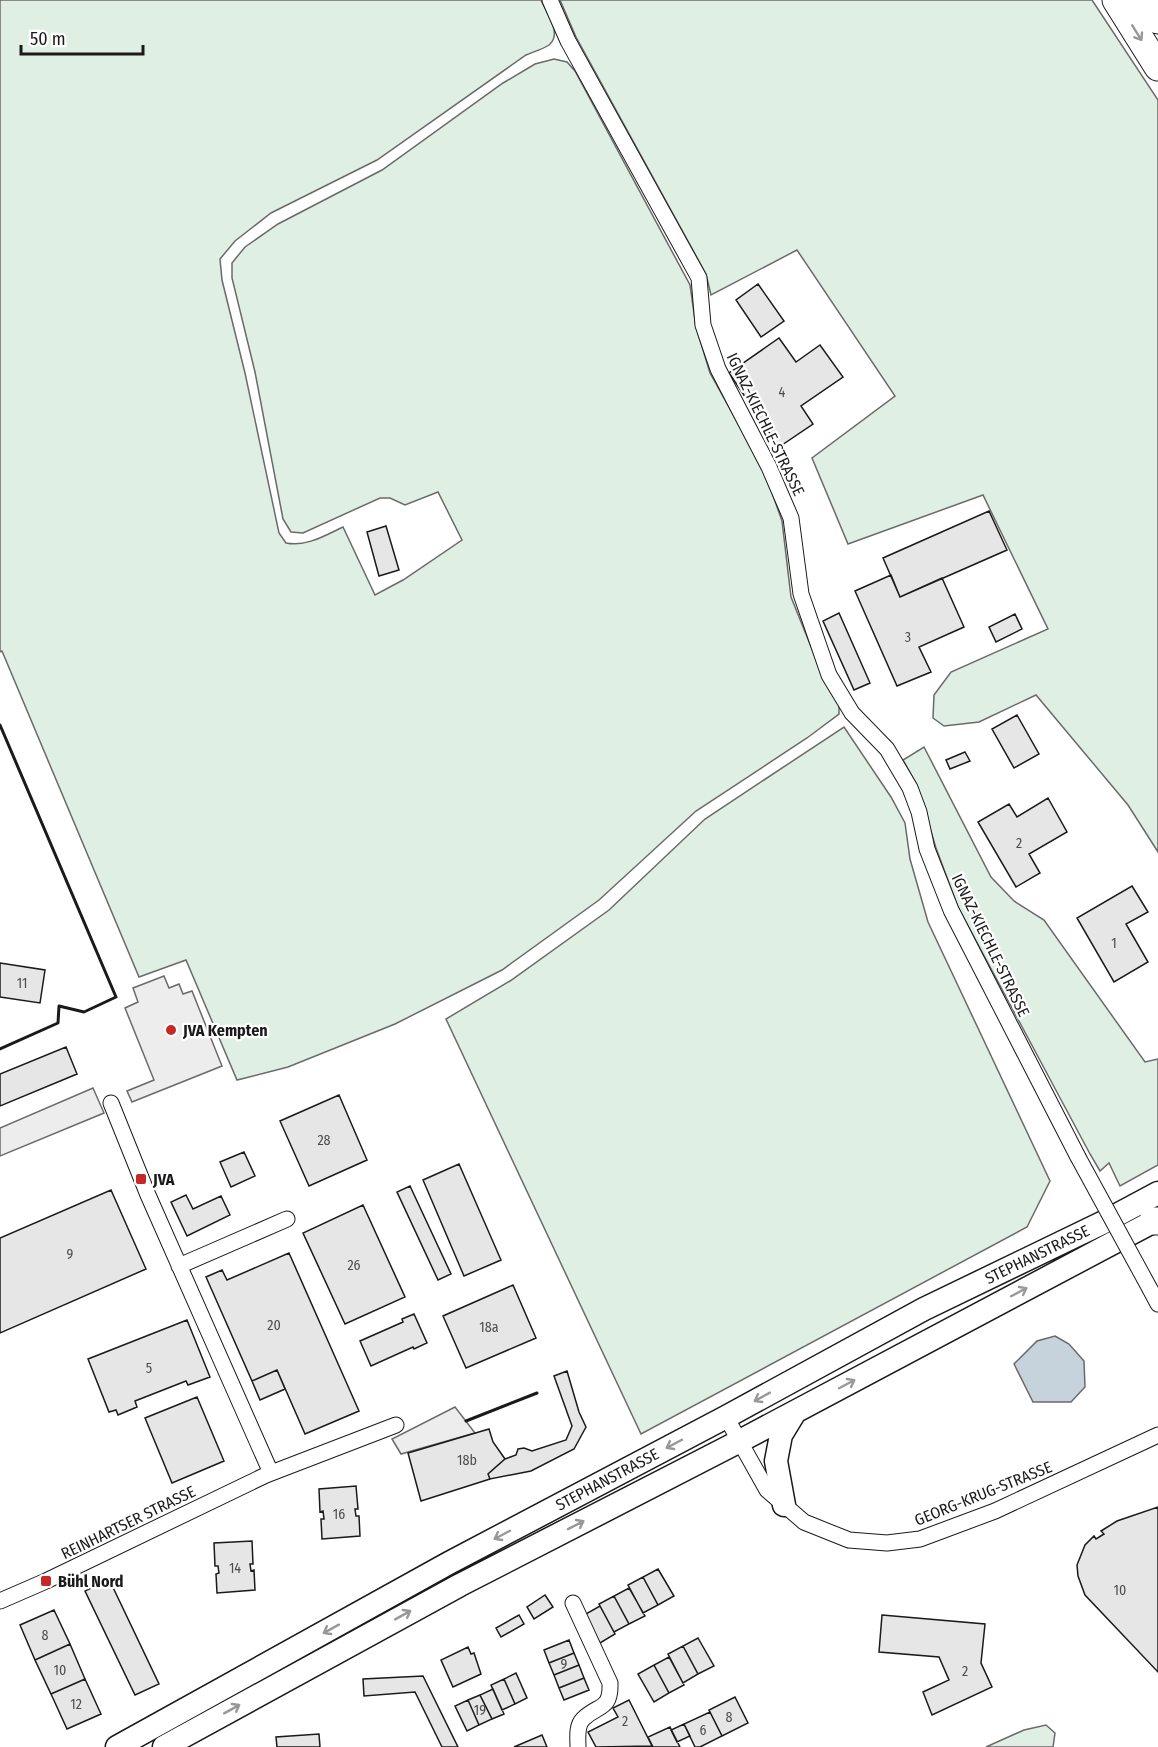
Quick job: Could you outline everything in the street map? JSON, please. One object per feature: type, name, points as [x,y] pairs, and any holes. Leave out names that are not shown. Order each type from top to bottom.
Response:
[{"type":"highway","points":[[1116,0],[1158,67]]},
{"type":"highway","points":[[1143,0],[1158,20]]},
{"type":"main road","name":"STEPHANSTRASSE","points":[[172,1734],[449,1563],[726,1417],[924,1309],[1102,1223],[1158,1193]]},
{"type":"main road","name":"STEPHANSTRASSE","points":[[117,1747],[138,1735],[172,1734],[740,1441],[1156,1220]]},
{"type":"main road","points":[[784,1505],[776,1461],[781,1435],[795,1412]]},
{"type":"street","name":"IGNAZ-KIECHLE-STRASSE","points":[[550,0],[568,41],[699,278],[703,324],[718,369],[769,467],[791,518],[801,594],[829,675],[852,713],[887,749],[910,788],[919,812],[927,849],[951,910],[1078,1157],[1158,1304]]},
{"type":"street","points":[[111,1103],[144,1187],[271,1473]]},
{"type":"street","points":[[179,1266],[286,1219]]},
{"type":"street","name":"GEORG-KRUG-STRASSE","points":[[726,1417],[767,1490],[804,1522],[849,1540],[887,1543],[920,1539],[995,1511],[1158,1435]]},
{"type":"street","name":"REINHARTSER STRASSE","points":[[0,1601],[271,1473],[396,1425]]},
{"type":"street","points":[[573,1603],[610,1683],[610,1696],[603,1707],[582,1719],[578,1731],[578,1747]]},
{"type":"green space","points":[[0,0],[541,0],[554,29],[553,40],[549,45],[526,55],[377,160],[271,213],[235,241],[220,259],[222,280],[245,373],[279,533],[286,543],[293,544],[315,540],[343,527],[375,595],[403,580],[462,540],[438,492],[405,505],[390,498],[380,498],[303,533],[291,532],[283,519],[255,372],[232,278],[232,263],[245,247],[278,224],[382,170],[503,83],[535,64],[554,59],[567,62],[575,71],[690,285],[696,327],[710,373],[764,470],[782,521],[791,597],[824,679],[839,705],[839,714],[807,738],[696,811],[599,900],[502,970],[395,1024],[288,1067],[237,1080],[186,960],[139,977],[2,651],[0,652]]},
{"type":"green space","points":[[560,0],[1092,0],[1158,100],[1158,852],[1128,805],[1036,695],[979,722],[944,726],[933,718],[934,695],[951,672],[1048,629],[983,495],[848,544],[812,458],[895,396],[797,250],[711,295],[706,274],[576,37]]},
{"type":"green space","points":[[844,727],[891,797],[905,823],[910,859],[928,922],[1050,1181],[1027,1227],[641,1434],[446,1019],[510,981],[609,910],[705,819]]},
{"type":"green space","points":[[924,747],[991,877],[1014,901],[1044,920],[1145,1062],[1158,1059],[1158,1165],[1120,1186],[1109,1163],[1100,1171],[1090,1154],[958,907],[936,848],[917,785],[903,760]]},
{"type":"green space","points":[[1046,1725],[1055,1733],[1053,1747],[986,1747],[1024,1730]]},
{"type":"shaded area","name":"JVA Kempten","points":[[164,976],[169,988],[179,984],[183,994],[192,991],[222,1066],[132,1102],[127,1091],[154,1080],[125,1008],[138,1002],[133,988]]},
{"type":"shaded area","points":[[93,1088],[104,1113],[0,1156],[0,1128]]},
{"type":"shaded area","points":[[1055,1336],[1069,1344],[1084,1361],[1085,1387],[1071,1402],[1033,1402],[1014,1364],[1037,1341]]},
{"type":"shaded area","points":[[455,1407],[475,1433],[401,1454],[392,1439]]},
{"type":"building","points":[[758,284],[784,321],[761,337],[736,300]]},
{"type":"building","points":[[779,338],[796,362],[820,345],[843,377],[801,406],[813,424],[779,447],[729,373]]},
{"type":"building","points":[[989,511],[1007,550],[900,597],[883,558]]},
{"type":"building","points":[[386,526],[399,570],[379,576],[367,532]]},
{"type":"building","points":[[891,575],[900,597],[942,578],[964,627],[919,647],[931,672],[897,686],[855,591]]},
{"type":"building","points":[[839,613],[870,683],[854,690],[823,621]]},
{"type":"building","points":[[1015,614],[1022,629],[996,642],[989,627]]},
{"type":"building","points":[[1017,715],[1039,754],[1014,768],[992,729]]},
{"type":"building","points":[[965,752],[970,761],[950,769],[946,760]]},
{"type":"building","points":[[1048,798],[1067,832],[1029,854],[1040,873],[1016,887],[978,822],[1009,804],[1017,817]]},
{"type":"building","points":[[1132,886],[1148,912],[1126,924],[1148,962],[1114,982],[1077,918]]},
{"type":"building","points":[[0,963],[45,970],[40,1003],[0,997]]},
{"type":"building","points":[[66,1047],[77,1074],[0,1106],[0,1074]]},
{"type":"building","points":[[339,1095],[367,1160],[309,1186],[280,1121]]},
{"type":"building","points":[[244,1152],[255,1176],[231,1187],[220,1162]]},
{"type":"building","points":[[459,1164],[501,1260],[464,1276],[423,1180]]},
{"type":"building","points":[[410,1186],[451,1274],[438,1280],[397,1192]]},
{"type":"building","points":[[111,1190],[146,1269],[0,1333],[0,1238]]},
{"type":"building","points":[[186,1195],[193,1209],[221,1196],[230,1215],[187,1236],[171,1202]]},
{"type":"building","points":[[363,1205],[405,1297],[345,1324],[303,1233]]},
{"type":"building","points":[[289,1253],[359,1411],[305,1434],[277,1370],[252,1381],[206,1277],[222,1270],[227,1280]]},
{"type":"building","points":[[513,1285],[536,1338],[466,1368],[443,1316]]},
{"type":"building","points":[[414,1314],[427,1343],[371,1366],[360,1341],[403,1322],[402,1319]]},
{"type":"building","points":[[187,1320],[210,1377],[188,1385],[186,1381],[135,1401],[137,1407],[118,1415],[116,1410],[109,1412],[88,1359]]},
{"type":"building","points":[[277,1370],[285,1389],[260,1400],[252,1381]]},
{"type":"building","points":[[567,1371],[579,1412],[586,1427],[574,1449],[531,1471],[490,1479],[488,1474],[505,1459],[516,1455],[518,1449],[524,1448],[532,1451],[566,1440],[572,1426],[554,1376]]},
{"type":"building","points":[[197,1397],[224,1461],[172,1483],[145,1418]]},
{"type":"building","points":[[489,1429],[493,1442],[505,1459],[488,1474],[490,1479],[421,1501],[408,1453]]},
{"type":"building","points":[[356,1486],[358,1509],[355,1509],[356,1516],[359,1516],[360,1536],[322,1539],[321,1519],[324,1519],[323,1511],[320,1512],[319,1489]]},
{"type":"building","points":[[1158,1507],[1158,1672],[1085,1595],[1078,1576],[1077,1565],[1085,1545],[1094,1536],[1096,1539],[1104,1534],[1101,1531],[1117,1521]]},
{"type":"building","points":[[252,1541],[253,1564],[250,1564],[251,1571],[254,1570],[255,1590],[217,1593],[216,1574],[219,1573],[218,1566],[215,1566],[214,1543]]},
{"type":"building","points":[[658,1569],[674,1596],[658,1605],[643,1577]]},
{"type":"building","points":[[643,1577],[658,1605],[643,1613],[628,1585]]},
{"type":"building","points":[[109,1579],[159,1684],[135,1695],[85,1591]]},
{"type":"building","points":[[629,1588],[645,1616],[629,1624],[614,1596]]},
{"type":"building","points":[[545,1595],[553,1607],[534,1619],[527,1607]]},
{"type":"building","points":[[614,1596],[629,1624],[614,1632],[599,1604]]},
{"type":"building","points":[[600,1606],[615,1634],[600,1643],[584,1615]]},
{"type":"building","points":[[54,1610],[70,1644],[35,1660],[20,1625]]},
{"type":"building","points":[[519,1615],[524,1624],[501,1637],[496,1628]]},
{"type":"building","points":[[882,1615],[985,1624],[981,1663],[992,1687],[932,1715],[923,1692],[949,1680],[939,1657],[879,1652]]},
{"type":"building","points":[[698,1638],[714,1666],[698,1674],[683,1646]]},
{"type":"building","points":[[569,1640],[574,1653],[549,1663],[544,1650]]},
{"type":"building","points":[[70,1644],[85,1679],[51,1694],[35,1660]]},
{"type":"building","points":[[683,1646],[698,1674],[683,1683],[668,1654]]},
{"type":"building","points":[[468,1647],[471,1654],[474,1653],[481,1674],[453,1687],[441,1660]]},
{"type":"building","points":[[574,1653],[579,1665],[554,1675],[549,1663]]},
{"type":"building","points":[[669,1657],[684,1685],[669,1693],[654,1665]]},
{"type":"building","points":[[579,1665],[584,1678],[559,1688],[554,1675]]},
{"type":"building","points":[[654,1665],[669,1693],[654,1702],[638,1674]]},
{"type":"building","points":[[516,1673],[527,1698],[515,1704],[504,1679]]},
{"type":"building","points":[[423,1676],[458,1747],[442,1747],[415,1692],[364,1696],[363,1679]]},
{"type":"building","points":[[584,1678],[589,1690],[564,1700],[559,1688]]},
{"type":"building","points":[[85,1679],[101,1714],[67,1729],[51,1694]]},
{"type":"building","points":[[504,1679],[515,1704],[502,1710],[491,1685]]},
{"type":"building","points":[[493,1689],[504,1714],[492,1719],[480,1695]]},
{"type":"building","points":[[480,1695],[492,1719],[479,1725],[468,1700]]},
{"type":"building","points":[[735,1697],[748,1723],[722,1736],[709,1710]]},
{"type":"building","points":[[468,1700],[479,1725],[467,1731],[455,1706]]},
{"type":"building","points":[[629,1700],[652,1746],[596,1747],[588,1732],[618,1717],[613,1708]]},
{"type":"building","points":[[710,1712],[722,1736],[700,1747],[695,1747],[684,1724]]},
{"type":"building","points":[[684,1724],[690,1736],[677,1742],[671,1730]]},
{"type":"building","points":[[670,1727],[680,1747],[653,1747],[648,1737]]},
{"type":"building","points":[[319,1734],[320,1747],[277,1747],[276,1737]]},
{"type":"building","points":[[542,1735],[547,1747],[514,1747]]},
{"type":"wall","points":[[0,725],[116,997],[84,1012],[59,1006],[58,1023],[0,1049]]},
{"type":"wall","points":[[466,1421],[537,1393]]},
{"type":"place","name":"JVA Kempten","points":[[171,1030]]},
{"type":"place","name":"JVA","points":[[141,1179]]},
{"type":"place","name":"Bühl Nord","points":[[46,1581]]}]
